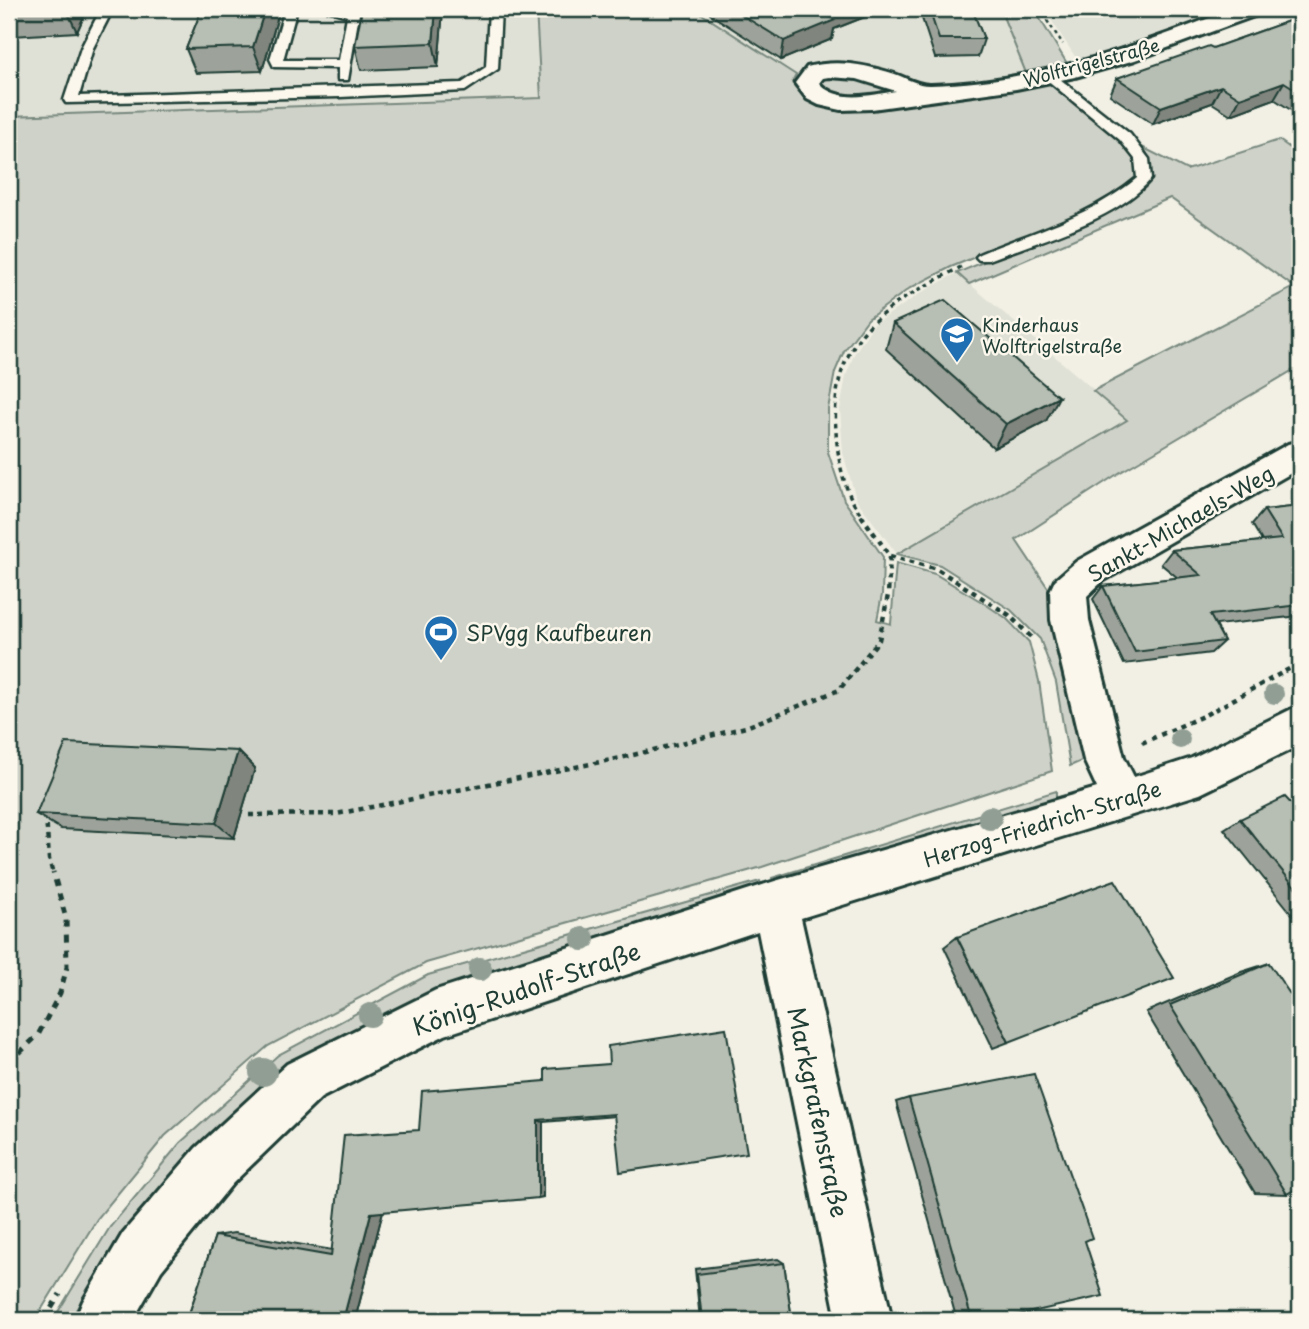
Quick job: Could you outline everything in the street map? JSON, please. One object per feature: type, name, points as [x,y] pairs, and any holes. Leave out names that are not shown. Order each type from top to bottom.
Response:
[{"type":"street","name":"Wolftrigelstraße","points":[[925,93],[991,86],[1077,69],[1182,37],[1252,9]]},
{"type":"street","name":"Sankt-Michaels-Weg","points":[[1124,800],[1104,760],[1070,620],[1068,591],[1090,571],[1300,453]]},
{"type":"street","name":"Herzog-Friedrich-Straße","points":[[775,903],[1200,775],[1272,741],[1300,723]]},
{"type":"street","name":"König-Rudolf-Straße","points":[[102,1320],[142,1252],[206,1176],[304,1082],[436,1014],[775,903]]},
{"type":"street","name":"Markgrafenstraße","points":[[775,903],[865,1320]]},
{"type":"lane","points":[[107,9],[87,48],[71,100],[465,87],[492,69],[495,9]]},
{"type":"lane","points":[[294,9],[291,9],[276,59],[278,64],[345,64]]},
{"type":"lane","points":[[330,9],[353,14],[340,93]]},
{"type":"lane","points":[[984,257],[1110,204],[1133,191],[1144,179],[1142,159],[1125,137],[1051,75]]},
{"type":"path","points":[[1039,9],[1077,69]]},
{"type":"path","points":[[249,815],[335,814],[621,758],[746,727],[839,691],[879,640],[888,595],[890,556],[850,499],[836,452],[834,408],[840,374],[848,352],[871,322],[920,288],[984,257]]},
{"type":"path","points":[[890,556],[937,569],[1009,615],[1034,640]]},
{"type":"path","points":[[9,1063],[38,1035],[60,993],[67,967],[66,918],[49,859],[46,817],[48,806]]},
{"type":"shaded area","points":[[11,9],[536,9],[542,98],[9,116]]},
{"type":"shaded area","points":[[536,9],[694,9],[796,75],[792,83],[804,97],[817,105],[832,109],[851,111],[1050,80],[1119,137],[1135,158],[1137,177],[1127,189],[1106,203],[951,267],[910,288],[868,319],[844,351],[835,372],[828,409],[828,452],[844,500],[883,557],[882,595],[877,620],[891,624],[896,563],[935,574],[1006,618],[1029,642],[1039,681],[1052,771],[762,867],[426,963],[268,1046],[165,1136],[97,1219],[35,1320],[9,1320],[9,116],[541,98]]},
{"type":"shaded area","points":[[1000,9],[1026,73],[986,81],[927,87],[857,62],[829,61],[805,67],[796,75],[697,11]]},
{"type":"shaded area","points":[[1000,9],[1034,9],[1068,65],[1026,73]]},
{"type":"shaded area","points":[[1044,9],[1196,9],[1205,21],[1175,34],[1080,64]]},
{"type":"shaded area","points":[[835,73],[873,79],[890,90],[844,97],[835,95],[817,84],[823,77]]},
{"type":"shaded area","points":[[1279,140],[1300,155],[1300,366],[1119,473],[1016,540],[1056,600],[1093,756],[1070,766],[1056,682],[1040,639],[1011,610],[940,565],[897,554],[1127,420],[1093,391],[1294,287],[1170,198],[969,284],[957,273],[1115,207],[1139,193],[1150,182],[1149,158],[1144,148],[1187,170]]},
{"type":"shaded area","points":[[957,273],[1128,419],[897,554],[856,499],[843,453],[840,409],[846,376],[854,354],[874,324]]},
{"type":"shaded area","points":[[1056,791],[1056,803],[776,890],[772,878]]},
{"type":"shaded area","points":[[760,881],[764,893],[433,990],[285,1065],[194,1150],[120,1236],[70,1320],[53,1320],[110,1227],[180,1143],[278,1055],[428,975]]},
{"type":"building","points":[[202,9],[265,9],[253,47],[186,49]]},
{"type":"building","points":[[362,9],[436,9],[433,43],[355,46]]},
{"type":"building","points":[[732,9],[841,9],[826,15],[835,20],[784,41]]},
{"type":"building","points":[[929,9],[972,9],[984,39],[939,39]]},
{"type":"building","points":[[1300,17],[1300,92],[1284,82],[1240,98],[1221,86],[1161,107],[1117,78],[1209,46],[1213,48]]},
{"type":"building","points":[[945,300],[1059,397],[1006,424],[893,323]]},
{"type":"building","points":[[1300,506],[1300,605],[1210,615],[1224,641],[1135,652],[1103,586],[1201,575],[1172,550],[1282,539],[1264,510]]},
{"type":"building","points":[[66,743],[238,751],[216,823],[36,814]]},
{"type":"building","points":[[1285,797],[1296,809],[1300,807],[1300,893],[1240,819]]},
{"type":"building","points":[[1115,880],[1174,978],[1009,1042],[957,937]]},
{"type":"building","points":[[1269,963],[1300,1009],[1300,1187],[1287,1194],[1170,1005]]},
{"type":"building","points":[[726,1028],[747,1153],[620,1172],[614,1114],[538,1120],[538,1198],[371,1213],[343,1320],[187,1320],[215,1236],[331,1256],[344,1135],[419,1130],[422,1091],[545,1081],[545,1069],[609,1064],[608,1046]]},
{"type":"building","points":[[1034,1074],[1092,1238],[1085,1241],[1103,1296],[996,1320],[972,1320],[909,1098]]},
{"type":"building","points":[[784,1263],[792,1320],[702,1320],[697,1274]]},
{"type":"place","name":"Kinderhaus Wolftrigelstraße","points":[[957,364]]},
{"type":"place","name":"SPVgg Kaufbeuren","points":[[441,662]]}]
